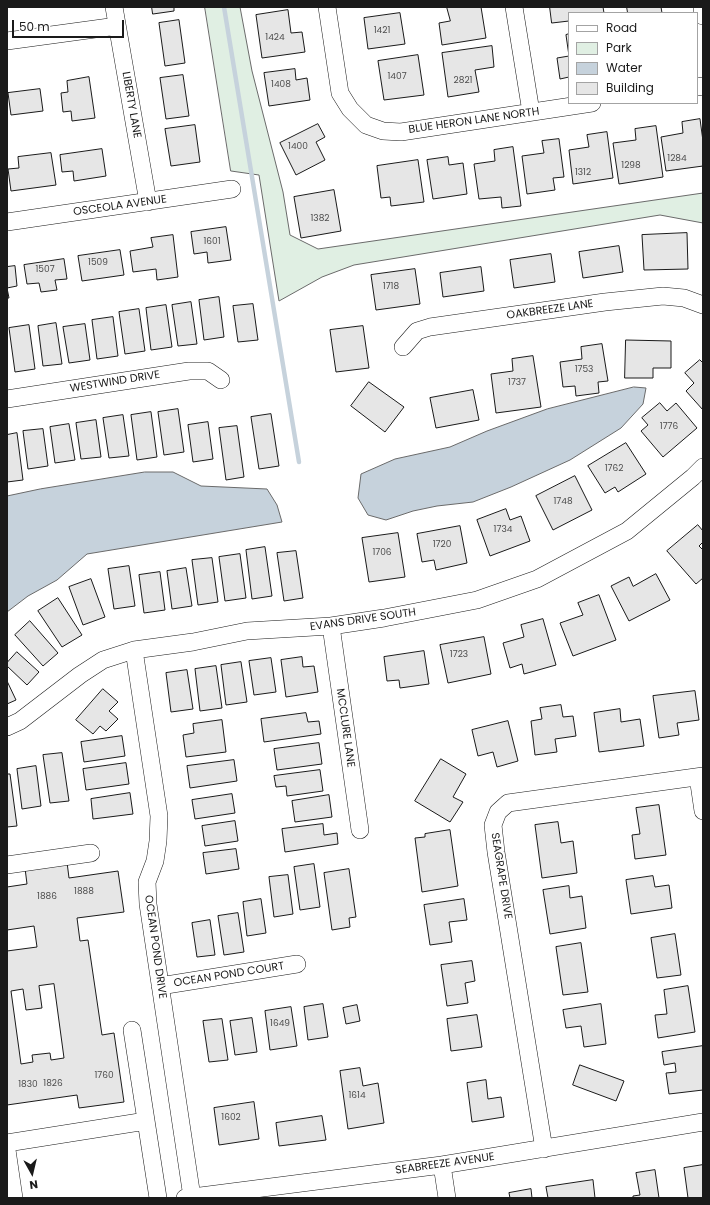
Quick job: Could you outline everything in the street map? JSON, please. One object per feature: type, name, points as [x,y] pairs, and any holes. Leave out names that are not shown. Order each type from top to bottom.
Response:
[{"type":"street","name":"LIBERTY LANE","points":[[114,7],[148,202]]},
{"type":"street","name":"BLUE HERON LANE NORTH","points":[[327,7],[340,93],[350,109],[366,125],[383,131],[401,132],[585,104]]},
{"type":"street","points":[[514,7],[531,112]]},
{"type":"street","points":[[702,7],[703,16]]},
{"type":"street","points":[[7,41],[117,26]]},
{"type":"street","name":"OSCEOLA AVENUE","points":[[7,222],[232,189]]},
{"type":"street","name":"OAKBREEZE LANE","points":[[403,347],[416,331],[605,302],[663,296],[684,298],[703,305]]},
{"type":"street","name":"WESTWIND DRIVE","points":[[7,399],[189,371],[208,371],[221,380]]},
{"type":"street","name":"EVANS DRIVE SOUTH","points":[[7,727],[20,721],[80,675],[103,660],[134,650],[192,642],[246,631],[331,626],[384,618],[477,600],[537,579],[627,531],[700,476]]},
{"type":"street","name":"MCCLURE LANE","points":[[331,626],[360,830]]},
{"type":"street","name":"OCEAN POND DRIVE","points":[[134,650],[159,816],[156,854],[147,882],[148,904],[189,1197]]},
{"type":"street","points":[[700,776],[703,811]]},
{"type":"street","name":"SEAGRAPE DRIVE","points":[[544,1149],[496,852],[493,825],[498,812],[508,803],[700,776]]},
{"type":"street","points":[[7,865],[91,853]]},
{"type":"street","name":"OCEAN POND COURT","points":[[160,986],[297,964]]},
{"type":"street","points":[[132,1030],[158,1198]]},
{"type":"street","points":[[7,1143],[146,1121]]},
{"type":"street","name":"SEABREEZE AVENUE","points":[[189,1197],[442,1165],[703,1122]]},
{"type":"street","points":[[7,1150],[14,1198]]},
{"type":"street","points":[[442,1165],[447,1198]]},
{"type":"green space","points":[[205,7],[240,7],[252,71],[283,192],[290,235],[318,249],[703,193],[703,223],[660,215],[354,265],[322,277],[279,301],[259,175],[231,171]]},
{"type":"water","points":[[634,387],[646,388],[643,404],[621,428],[570,460],[511,487],[473,502],[437,506],[413,511],[386,520],[368,515],[358,498],[361,474],[395,459],[450,447],[487,431],[547,409]]},
{"type":"water","points":[[145,472],[173,472],[201,486],[267,489],[277,505],[282,522],[87,554],[57,580],[28,596],[7,612],[7,496],[40,489]]},
{"type":"building","points":[[152,7],[174,7],[174,11],[153,14]]},
{"type":"building","points":[[447,7],[481,7],[486,38],[442,45],[439,23],[450,21]]},
{"type":"building","points":[[550,7],[603,7],[604,12],[568,12],[568,21],[552,23]]},
{"type":"building","points":[[627,7],[661,7],[662,12],[628,12]]},
{"type":"building","points":[[288,10],[291,33],[302,32],[305,52],[262,58],[256,15]]},
{"type":"building","points":[[400,13],[405,44],[368,49],[364,18]]},
{"type":"building","points":[[179,20],[185,63],[165,66],[159,23]]},
{"type":"building","points":[[568,34],[568,49],[566,35]]},
{"type":"building","points":[[492,46],[494,67],[475,70],[479,92],[448,97],[442,53]]},
{"type":"building","points":[[418,55],[424,95],[384,100],[378,61]]},
{"type":"building","points":[[568,56],[568,77],[560,79],[557,58]]},
{"type":"building","points":[[295,69],[296,80],[307,78],[310,100],[269,106],[264,73]]},
{"type":"building","points":[[183,75],[189,116],[166,119],[160,78]]},
{"type":"building","points":[[89,77],[95,118],[72,121],[71,111],[63,112],[61,93],[68,92],[67,81]]},
{"type":"building","points":[[40,89],[43,111],[11,115],[8,93]]},
{"type":"building","points":[[700,119],[703,141],[703,166],[666,171],[661,137],[683,133],[682,122]]},
{"type":"building","points":[[318,124],[325,137],[316,142],[325,160],[296,175],[280,143]]},
{"type":"building","points":[[195,125],[200,162],[171,166],[165,129]]},
{"type":"building","points":[[656,126],[663,177],[619,184],[613,143],[636,140],[635,129]]},
{"type":"building","points":[[607,132],[613,178],[573,184],[569,150],[589,147],[587,135]]},
{"type":"building","points":[[559,139],[564,177],[553,178],[555,190],[527,194],[522,156],[544,153],[542,141]]},
{"type":"building","points":[[513,147],[521,206],[502,208],[501,197],[479,199],[474,164],[495,161],[494,150]]},
{"type":"building","points":[[102,149],[106,176],[74,181],[73,171],[62,172],[60,155]]},
{"type":"building","points":[[51,153],[56,185],[11,191],[8,169],[19,168],[18,157]]},
{"type":"building","points":[[448,157],[449,165],[463,163],[467,194],[433,199],[427,160]]},
{"type":"building","points":[[418,160],[424,202],[391,206],[390,197],[381,198],[377,166]]},
{"type":"building","points":[[334,190],[341,231],[301,238],[294,197]]},
{"type":"building","points":[[226,227],[231,260],[208,263],[207,252],[194,254],[191,232]]},
{"type":"building","points":[[687,233],[688,269],[644,270],[642,235]]},
{"type":"building","points":[[173,235],[178,277],[157,280],[156,269],[133,272],[130,251],[153,247],[151,238]]},
{"type":"building","points":[[619,246],[623,272],[583,278],[579,252]]},
{"type":"building","points":[[120,250],[124,275],[82,281],[78,256]]},
{"type":"building","points":[[551,254],[555,282],[514,288],[510,260]]},
{"type":"building","points":[[64,259],[67,279],[55,280],[57,290],[41,292],[39,283],[27,284],[24,265]]},
{"type":"building","points":[[15,266],[17,286],[7,288],[7,267]]},
{"type":"building","points":[[481,267],[484,291],[443,297],[440,273]]},
{"type":"building","points":[[415,269],[420,304],[376,310],[371,275]]},
{"type":"building","points":[[219,297],[224,337],[204,340],[199,300]]},
{"type":"building","points":[[191,302],[197,344],[178,346],[172,305]]},
{"type":"building","points":[[253,304],[258,340],[238,342],[233,306]]},
{"type":"building","points":[[166,305],[172,347],[151,350],[146,308]]},
{"type":"building","points":[[139,309],[145,351],[125,354],[119,312]]},
{"type":"building","points":[[113,317],[118,356],[97,359],[92,320]]},
{"type":"building","points":[[56,323],[62,364],[43,366],[38,326]]},
{"type":"building","points":[[85,324],[90,360],[69,363],[63,327]]},
{"type":"building","points":[[29,325],[35,369],[15,372],[9,328]]},
{"type":"building","points":[[363,326],[369,368],[336,372],[330,330]]},
{"type":"building","points":[[626,340],[671,341],[671,368],[653,368],[653,378],[625,378]]},
{"type":"building","points":[[602,344],[608,381],[598,382],[599,393],[576,396],[575,386],[563,387],[560,362],[582,359],[581,347]]},
{"type":"building","points":[[533,356],[541,407],[496,413],[491,374],[513,371],[512,359]]},
{"type":"building","points":[[700,360],[703,363],[703,410],[686,391],[694,383],[685,373]]},
{"type":"building","points":[[369,382],[404,407],[385,432],[351,406]]},
{"type":"building","points":[[473,390],[479,420],[436,428],[430,398]]},
{"type":"building","points":[[660,403],[667,411],[676,403],[697,428],[663,457],[641,431],[648,425],[642,418]]},
{"type":"building","points":[[178,409],[184,452],[164,455],[158,412]]},
{"type":"building","points":[[151,412],[157,457],[137,460],[131,415]]},
{"type":"building","points":[[271,414],[279,466],[259,469],[251,417]]},
{"type":"building","points":[[123,415],[129,456],[109,458],[103,418]]},
{"type":"building","points":[[96,420],[101,457],[81,459],[76,423]]},
{"type":"building","points":[[208,422],[213,459],[193,462],[188,425]]},
{"type":"building","points":[[69,424],[75,460],[55,463],[50,427]]},
{"type":"building","points":[[237,426],[244,477],[226,480],[219,428]]},
{"type":"building","points":[[43,429],[48,466],[28,469],[23,431]]},
{"type":"building","points":[[17,433],[23,480],[7,482],[7,435]]},
{"type":"building","points":[[626,443],[646,474],[618,492],[615,487],[605,493],[588,466]]},
{"type":"building","points":[[575,476],[592,510],[553,530],[536,496]]},
{"type":"building","points":[[506,509],[510,520],[521,516],[530,541],[490,556],[477,520]]},
{"type":"building","points":[[698,525],[703,531],[703,542],[699,546],[703,550],[703,578],[696,584],[667,551]]},
{"type":"building","points":[[460,526],[467,563],[436,570],[434,560],[422,562],[417,534]]},
{"type":"building","points":[[398,533],[405,577],[369,582],[362,538]]},
{"type":"building","points":[[265,547],[272,596],[252,599],[246,550]]},
{"type":"building","points":[[296,551],[303,598],[284,601],[277,553]]},
{"type":"building","points":[[240,554],[246,598],[225,601],[219,557]]},
{"type":"building","points":[[212,558],[218,602],[198,605],[192,560]]},
{"type":"building","points":[[129,566],[135,606],[114,609],[108,569]]},
{"type":"building","points":[[186,568],[192,606],[172,609],[167,571]]},
{"type":"building","points":[[160,572],[165,610],[144,613],[139,575]]},
{"type":"building","points":[[656,574],[670,600],[629,621],[611,586],[629,577],[633,586]]},
{"type":"building","points":[[91,579],[105,617],[83,625],[69,587]]},
{"type":"building","points":[[599,595],[616,640],[573,656],[560,623],[583,615],[578,603]]},
{"type":"building","points":[[58,598],[82,635],[62,647],[38,611]]},
{"type":"building","points":[[543,619],[556,665],[524,674],[522,664],[510,668],[503,643],[524,637],[521,625]]},
{"type":"building","points":[[30,621],[58,653],[43,666],[15,635]]},
{"type":"building","points":[[484,637],[491,674],[448,683],[440,645]]},
{"type":"building","points":[[424,651],[429,684],[400,688],[399,680],[387,681],[384,657]]},
{"type":"building","points":[[17,652],[39,672],[27,685],[7,666],[7,663]]},
{"type":"building","points":[[302,657],[303,667],[314,666],[318,692],[286,697],[281,660]]},
{"type":"building","points":[[271,658],[276,692],[254,695],[249,661]]},
{"type":"building","points":[[241,662],[247,702],[226,705],[221,665]]},
{"type":"building","points":[[216,666],[222,708],[200,711],[195,669]]},
{"type":"building","points":[[187,670],[193,709],[171,712],[166,673]]},
{"type":"building","points":[[7,681],[16,700],[7,704]]},
{"type":"building","points":[[103,689],[118,702],[109,711],[118,719],[106,731],[100,726],[93,734],[76,720]]},
{"type":"building","points":[[695,691],[699,720],[677,723],[679,735],[659,738],[653,696]]},
{"type":"building","points":[[561,705],[563,717],[573,716],[576,736],[555,739],[557,752],[535,755],[531,721],[542,719],[540,708]]},
{"type":"building","points":[[620,709],[621,722],[640,719],[644,746],[599,752],[594,713]]},
{"type":"building","points":[[306,713],[308,722],[319,721],[321,734],[264,742],[261,719]]},
{"type":"building","points":[[222,720],[226,752],[186,757],[183,735],[194,733],[193,724]]},
{"type":"building","points":[[508,721],[518,761],[497,767],[493,752],[478,756],[472,730]]},
{"type":"building","points":[[122,736],[125,756],[84,762],[81,742]]},
{"type":"building","points":[[319,743],[322,764],[277,770],[274,749]]},
{"type":"building","points":[[62,753],[69,801],[50,803],[43,755]]},
{"type":"building","points":[[441,759],[466,774],[453,797],[463,802],[450,822],[415,801]]},
{"type":"building","points":[[234,760],[237,781],[190,788],[187,766]]},
{"type":"building","points":[[126,763],[129,784],[86,790],[83,769]]},
{"type":"building","points":[[36,766],[41,806],[22,809],[17,769]]},
{"type":"building","points":[[320,770],[323,791],[287,796],[286,786],[276,787],[274,776]]},
{"type":"building","points":[[7,774],[10,774],[17,826],[7,827]]},
{"type":"building","points":[[130,793],[133,814],[93,819],[91,799]]},
{"type":"building","points":[[232,794],[235,813],[195,819],[192,800]]},
{"type":"building","points":[[329,795],[332,817],[295,822],[292,801]]},
{"type":"building","points":[[659,805],[666,855],[635,859],[632,835],[640,834],[636,808]]},
{"type":"building","points":[[235,821],[238,841],[205,846],[202,826]]},
{"type":"building","points":[[558,822],[561,843],[573,841],[577,873],[542,878],[535,825]]},
{"type":"building","points":[[323,824],[324,835],[337,833],[338,844],[285,852],[282,829]]},
{"type":"building","points":[[450,830],[458,886],[422,892],[415,838],[425,837],[425,834]]},
{"type":"building","points":[[236,849],[239,869],[206,874],[203,853]]},
{"type":"building","points":[[67,862],[69,878],[118,871],[124,912],[77,918],[80,941],[88,940],[102,1035],[114,1033],[124,1102],[79,1108],[77,1095],[7,1105],[7,951],[37,947],[34,926],[7,930],[7,887],[27,884],[25,868]],"holes":[[[54,984],[64,1058],[51,1060],[50,1053],[32,1055],[33,1062],[21,1064],[11,991],[23,989],[26,1010],[42,1008],[39,986]]]},
{"type":"building","points":[[314,864],[320,907],[300,910],[294,867]]},
{"type":"building","points":[[349,869],[356,917],[349,918],[350,927],[332,930],[324,873]]},
{"type":"building","points":[[288,875],[293,914],[274,917],[269,877]]},
{"type":"building","points":[[653,876],[655,887],[669,885],[672,908],[631,914],[626,880]]},
{"type":"building","points":[[569,886],[570,898],[582,896],[586,928],[550,934],[543,890]]},
{"type":"building","points":[[261,899],[266,933],[247,936],[243,902]]},
{"type":"building","points":[[464,899],[467,920],[449,922],[452,942],[430,945],[424,905]]},
{"type":"building","points":[[238,913],[244,952],[224,955],[218,916]]},
{"type":"building","points":[[210,920],[215,955],[197,957],[192,923]]},
{"type":"building","points":[[675,934],[681,975],[657,978],[651,938]]},
{"type":"building","points":[[581,943],[588,992],[563,995],[556,947]]},
{"type":"building","points":[[472,961],[475,981],[465,983],[468,1003],[447,1006],[441,965]]},
{"type":"building","points":[[688,986],[695,1032],[658,1038],[655,1015],[667,1014],[664,990]]},
{"type":"building","points":[[323,1004],[328,1037],[308,1040],[304,1007]]},
{"type":"building","points":[[601,1004],[606,1044],[584,1047],[581,1026],[566,1028],[563,1010]]},
{"type":"building","points":[[357,1005],[360,1021],[346,1024],[343,1008]]},
{"type":"building","points":[[291,1007],[297,1046],[270,1050],[265,1011]]},
{"type":"building","points":[[477,1015],[482,1047],[451,1051],[447,1019]]},
{"type":"building","points":[[252,1018],[257,1052],[235,1055],[230,1021]]},
{"type":"building","points":[[222,1019],[228,1060],[209,1062],[203,1021]]},
{"type":"building","points":[[703,1046],[703,1090],[669,1094],[666,1073],[676,1072],[675,1063],[664,1065],[662,1052]]},
{"type":"building","points":[[580,1065],[624,1081],[616,1101],[573,1085]]},
{"type":"building","points":[[360,1068],[363,1086],[378,1083],[384,1123],[348,1129],[340,1071]]},
{"type":"building","points":[[486,1080],[488,1099],[501,1097],[504,1117],[472,1122],[467,1083]]},
{"type":"building","points":[[254,1102],[259,1139],[219,1145],[214,1108]]},
{"type":"building","points":[[322,1116],[326,1140],[279,1146],[276,1123]]},
{"type":"building","points":[[703,1165],[703,1198],[688,1198],[684,1168]]},
{"type":"building","points":[[655,1170],[659,1198],[633,1198],[633,1196],[640,1195],[636,1173]]},
{"type":"building","points":[[593,1180],[595,1198],[548,1198],[546,1187]]},
{"type":"building","points":[[531,1189],[532,1198],[510,1198],[509,1193]]},
{"type":"waterway","points":[[224,7],[299,462]]}]
